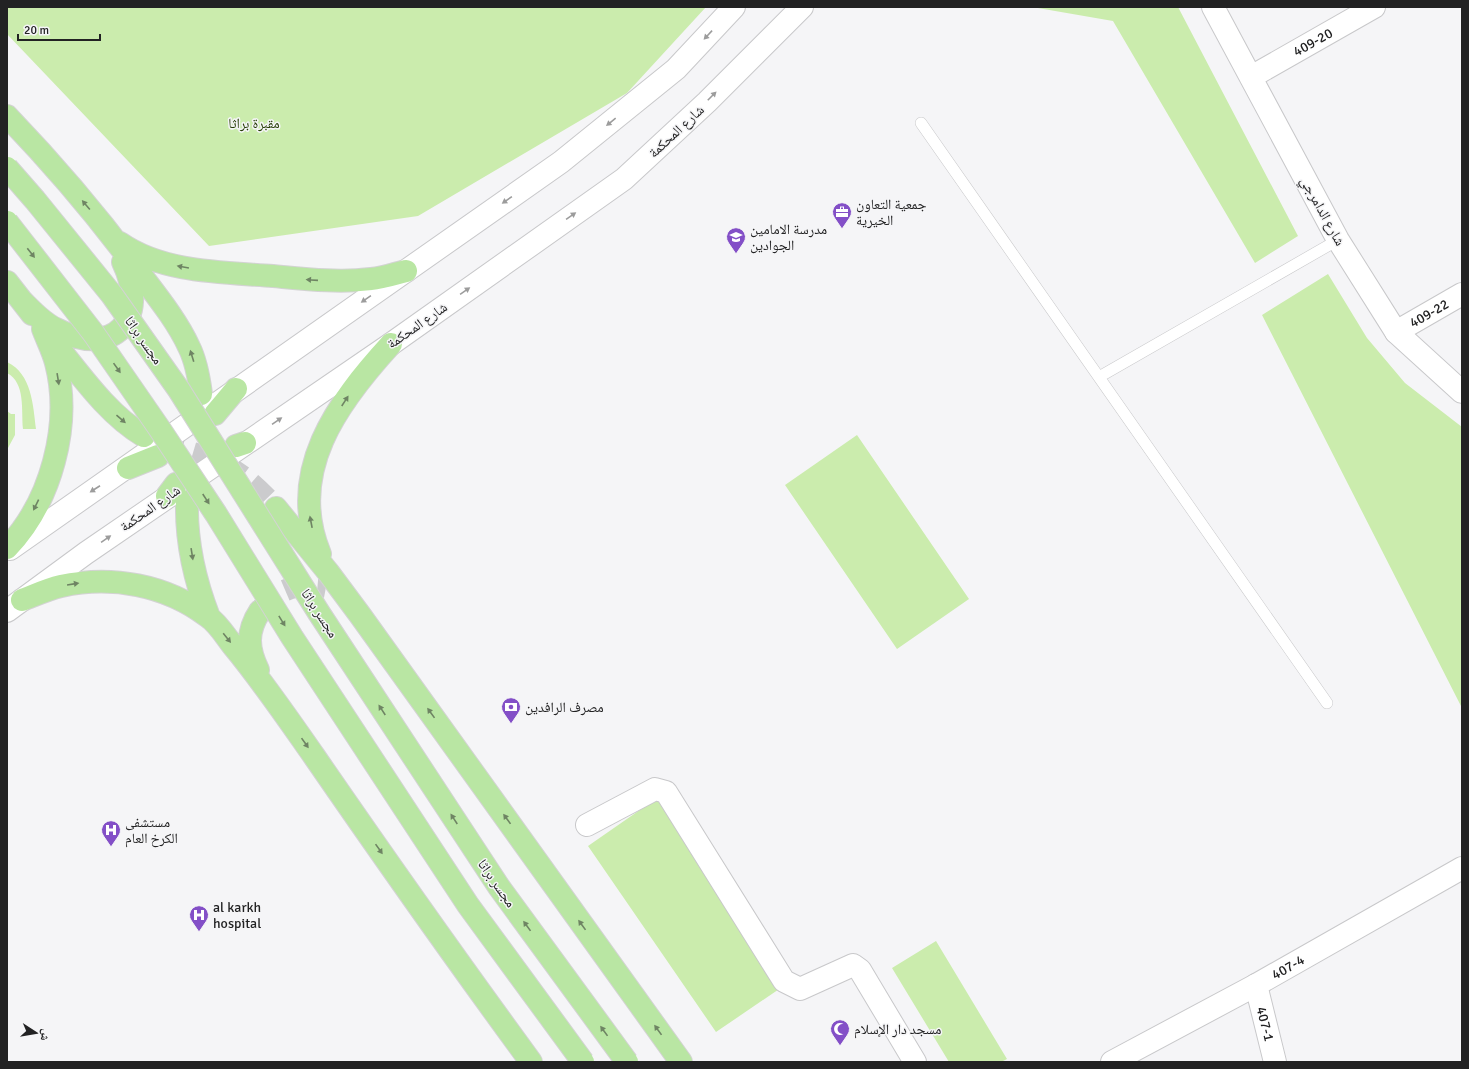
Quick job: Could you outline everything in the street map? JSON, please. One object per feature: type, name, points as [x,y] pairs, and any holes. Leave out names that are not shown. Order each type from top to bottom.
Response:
[{"type":"main road","points":[[7,551],[128,468],[236,389],[567,157],[676,69],[734,7]]},
{"type":"main road","name":"شارع المحكمة","points":[[15,605],[177,494],[240,444],[391,344],[624,179],[707,102],[802,7]]},
{"type":"main road","name":"شارع الدامرجي","points":[[1213,7],[1338,240],[1396,332],[1462,392]]},
{"type":"main road","name":"409-20","points":[[1251,77],[1374,7]]},
{"type":"main road","points":[[7,116],[47,158],[109,232],[169,313],[190,348],[199,378],[201,394]]},
{"type":"main road","name":"مجسر براثا","points":[[7,168],[112,295],[180,390],[320,613],[499,887],[627,1062]]},
{"type":"main road","points":[[7,222],[94,334],[159,428],[216,514],[292,637],[468,905],[583,1062]]},
{"type":"main road","points":[[109,232],[127,248],[146,257],[170,264],[198,269],[343,281],[371,279],[406,271]]},
{"type":"main road","points":[[13,292],[44,322],[66,334],[92,340],[115,334],[124,326],[130,315],[133,302],[133,288],[128,273],[109,232]]},
{"type":"main road","points":[[13,292],[90,386],[119,418],[144,436]]},
{"type":"main road","name":"409-22","points":[[1396,332],[1462,294]]},
{"type":"main road","points":[[7,548],[17,538],[34,510],[49,477],[57,452],[60,416],[60,391],[56,363],[43,329]]},
{"type":"main road","points":[[327,579],[314,540],[308,508],[310,476],[317,449],[333,419],[356,384],[391,344]]},
{"type":"main road","points":[[215,414],[236,389]]},
{"type":"main road","points":[[128,468],[158,456]]},
{"type":"main road","points":[[177,494],[200,594],[209,617],[263,683],[427,918],[531,1062]]},
{"type":"main road","points":[[276,508],[327,579],[360,615],[681,1062]]},
{"type":"main road","points":[[15,605],[67,585],[99,581],[116,582],[138,585],[176,597],[209,617]]},
{"type":"main road","points":[[260,611],[250,632],[249,649],[263,683]]},
{"type":"main road","points":[[587,825],[655,789],[666,792],[784,980],[800,990],[853,964],[860,970],[915,1062]]},
{"type":"main road","name":"407-4","points":[[1112,1062],[1256,985],[1462,868]]},
{"type":"main road","name":"407-1","points":[[1256,985],[1275,1062]]},
{"type":"lane","points":[[921,123],[1327,703]]},
{"type":"lane","points":[[1099,377],[1338,240]]},
{"type":"green space","name":"مقبرة براثا","points":[[7,7],[706,7],[627,93],[418,216],[209,246],[7,34]]},
{"type":"green space","points":[[1032,7],[1178,7],[1298,236],[1255,263],[1113,21]]},
{"type":"green space","points":[[1328,274],[1367,338],[1405,383],[1462,427],[1462,708],[1262,315]]},
{"type":"green space","points":[[7,362],[22,374],[30,391],[36,429],[23,429],[20,390],[17,383],[7,373]]},
{"type":"green space","points":[[7,411],[11,414],[15,414],[15,435],[8,448]]},
{"type":"green space","points":[[857,435],[969,599],[897,649],[785,485]]},
{"type":"green space","points":[[660,796],[788,983],[716,1032],[588,846]]},
{"type":"green space","points":[[936,941],[1007,1059],[1001,1062],[949,1062],[892,968]]},
{"type":"tunnel","points":[[161,445],[209,458],[231,468],[249,482],[276,508]]},
{"type":"tunnel","points":[[260,611],[273,597],[289,589],[307,586],[326,587]]},
{"type":"place","name":"جمعية التعاون الخيرية","points":[[842,229]]},
{"type":"place","name":"مدرسة الامامين الجوادين","points":[[736,254]]},
{"type":"place","name":"مصرف الرافدين","points":[[511,724]]},
{"type":"place","name":"مستشفى الكرخ العام","points":[[111,847]]},
{"type":"place","name":"al karkh hospital","points":[[199,932]]},
{"type":"place","name":"مسجد دار الإسلام","points":[[840,1046]]}]
